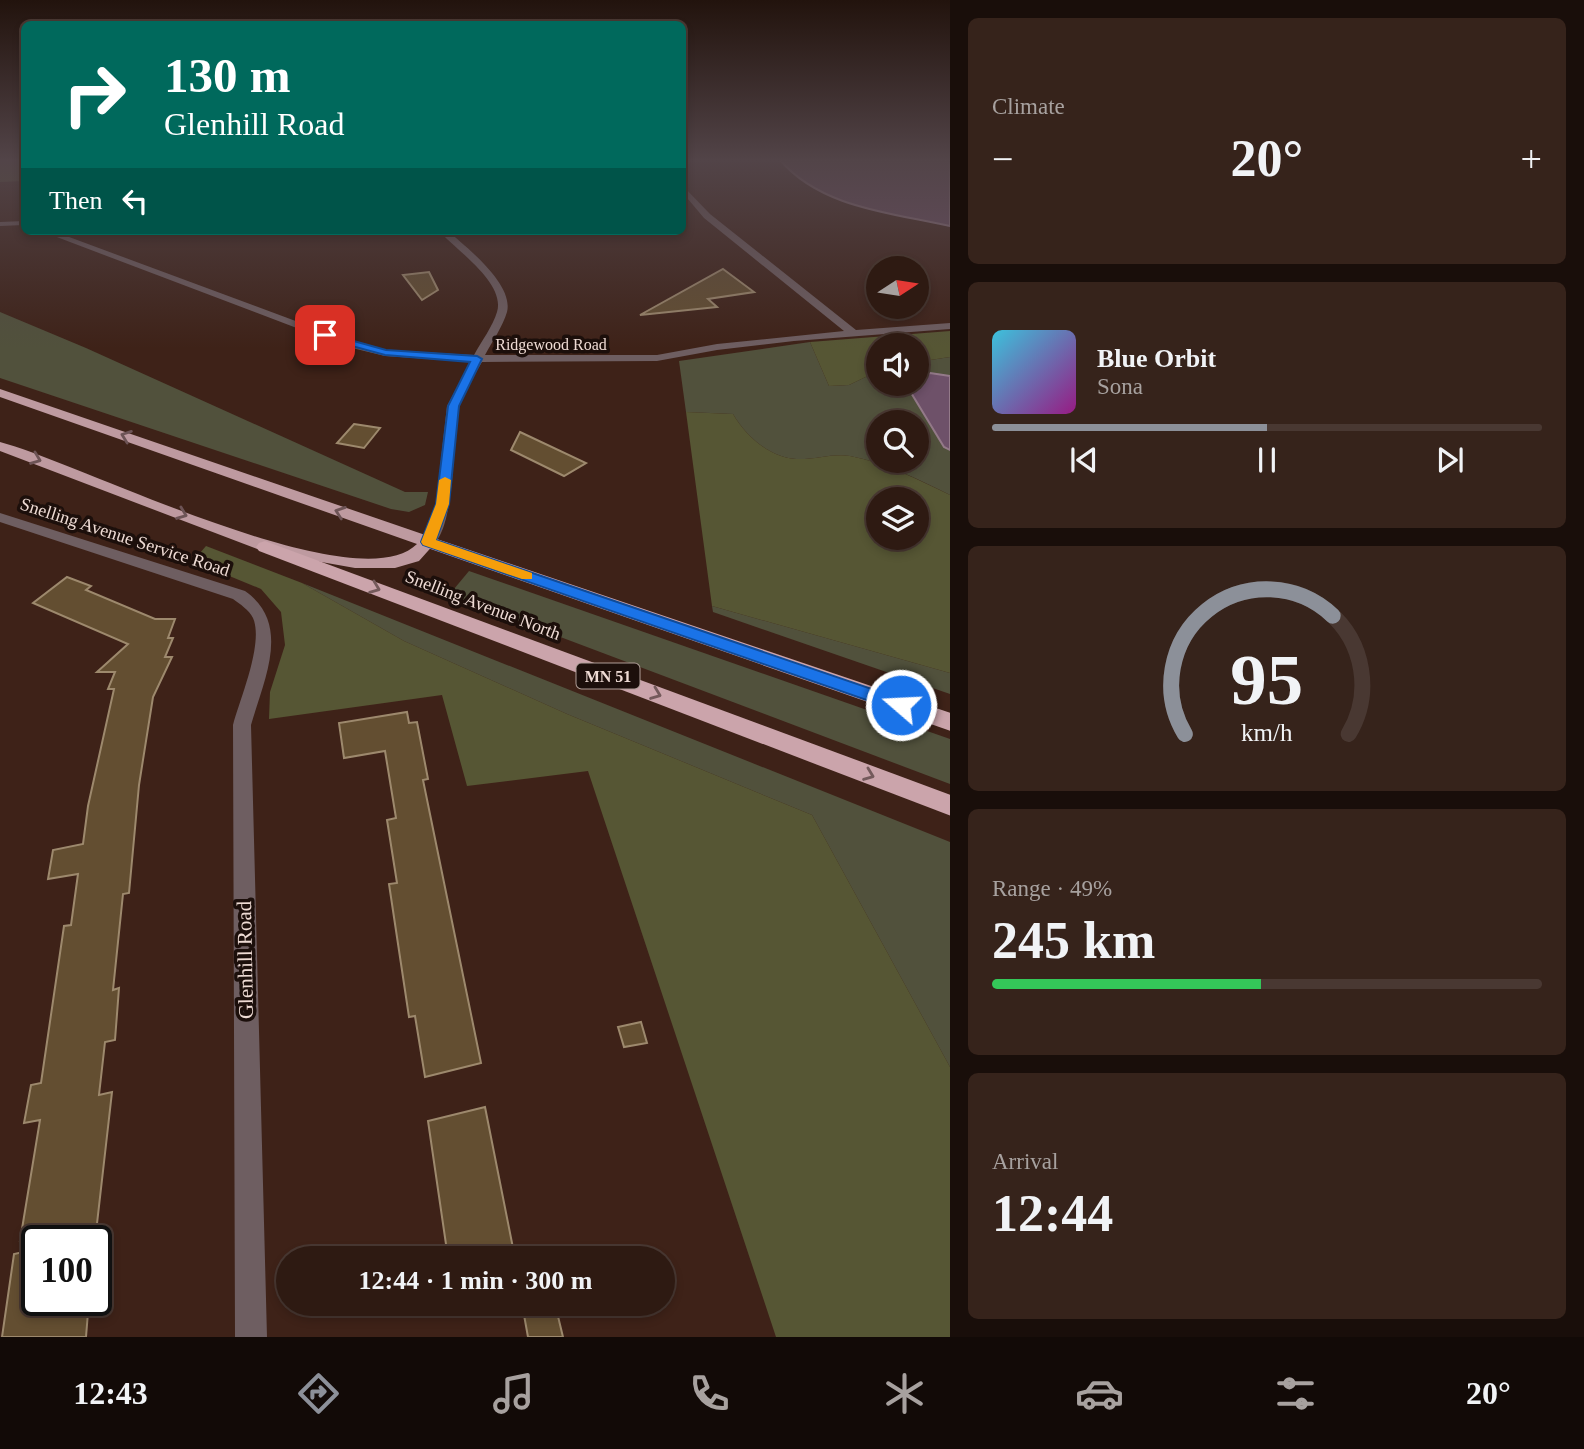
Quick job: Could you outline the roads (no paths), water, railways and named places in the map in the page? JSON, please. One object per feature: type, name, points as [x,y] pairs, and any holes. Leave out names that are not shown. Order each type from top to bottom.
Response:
[{"type":"highway","points":[[0,393],[950,722]]},
{"type":"highway","name":"Snelling Avenue North","points":[[0,446],[950,806]]},
{"type":"highway","points":[[265,547],[355,563],[395,563],[413,557],[428,542]]},
{"type":"street","points":[[716,222],[853,333]]},
{"type":"street","points":[[0,224],[21,223]]},
{"type":"street","name":"Ridgewood Road","points":[[56,235],[348,344],[385,352],[477,359],[657,358],[717,347],[950,326]]},
{"type":"street","points":[[428,542],[443,504],[453,406],[503,310],[503,298],[489,275],[447,235]]},
{"type":"street","name":"Snelling Avenue Service Road","points":[[0,517],[239,594]]},
{"type":"street","name":"Glenhill Road","points":[[239,594],[253,606],[263,620],[263,638],[242,725],[250,1337]]}]
